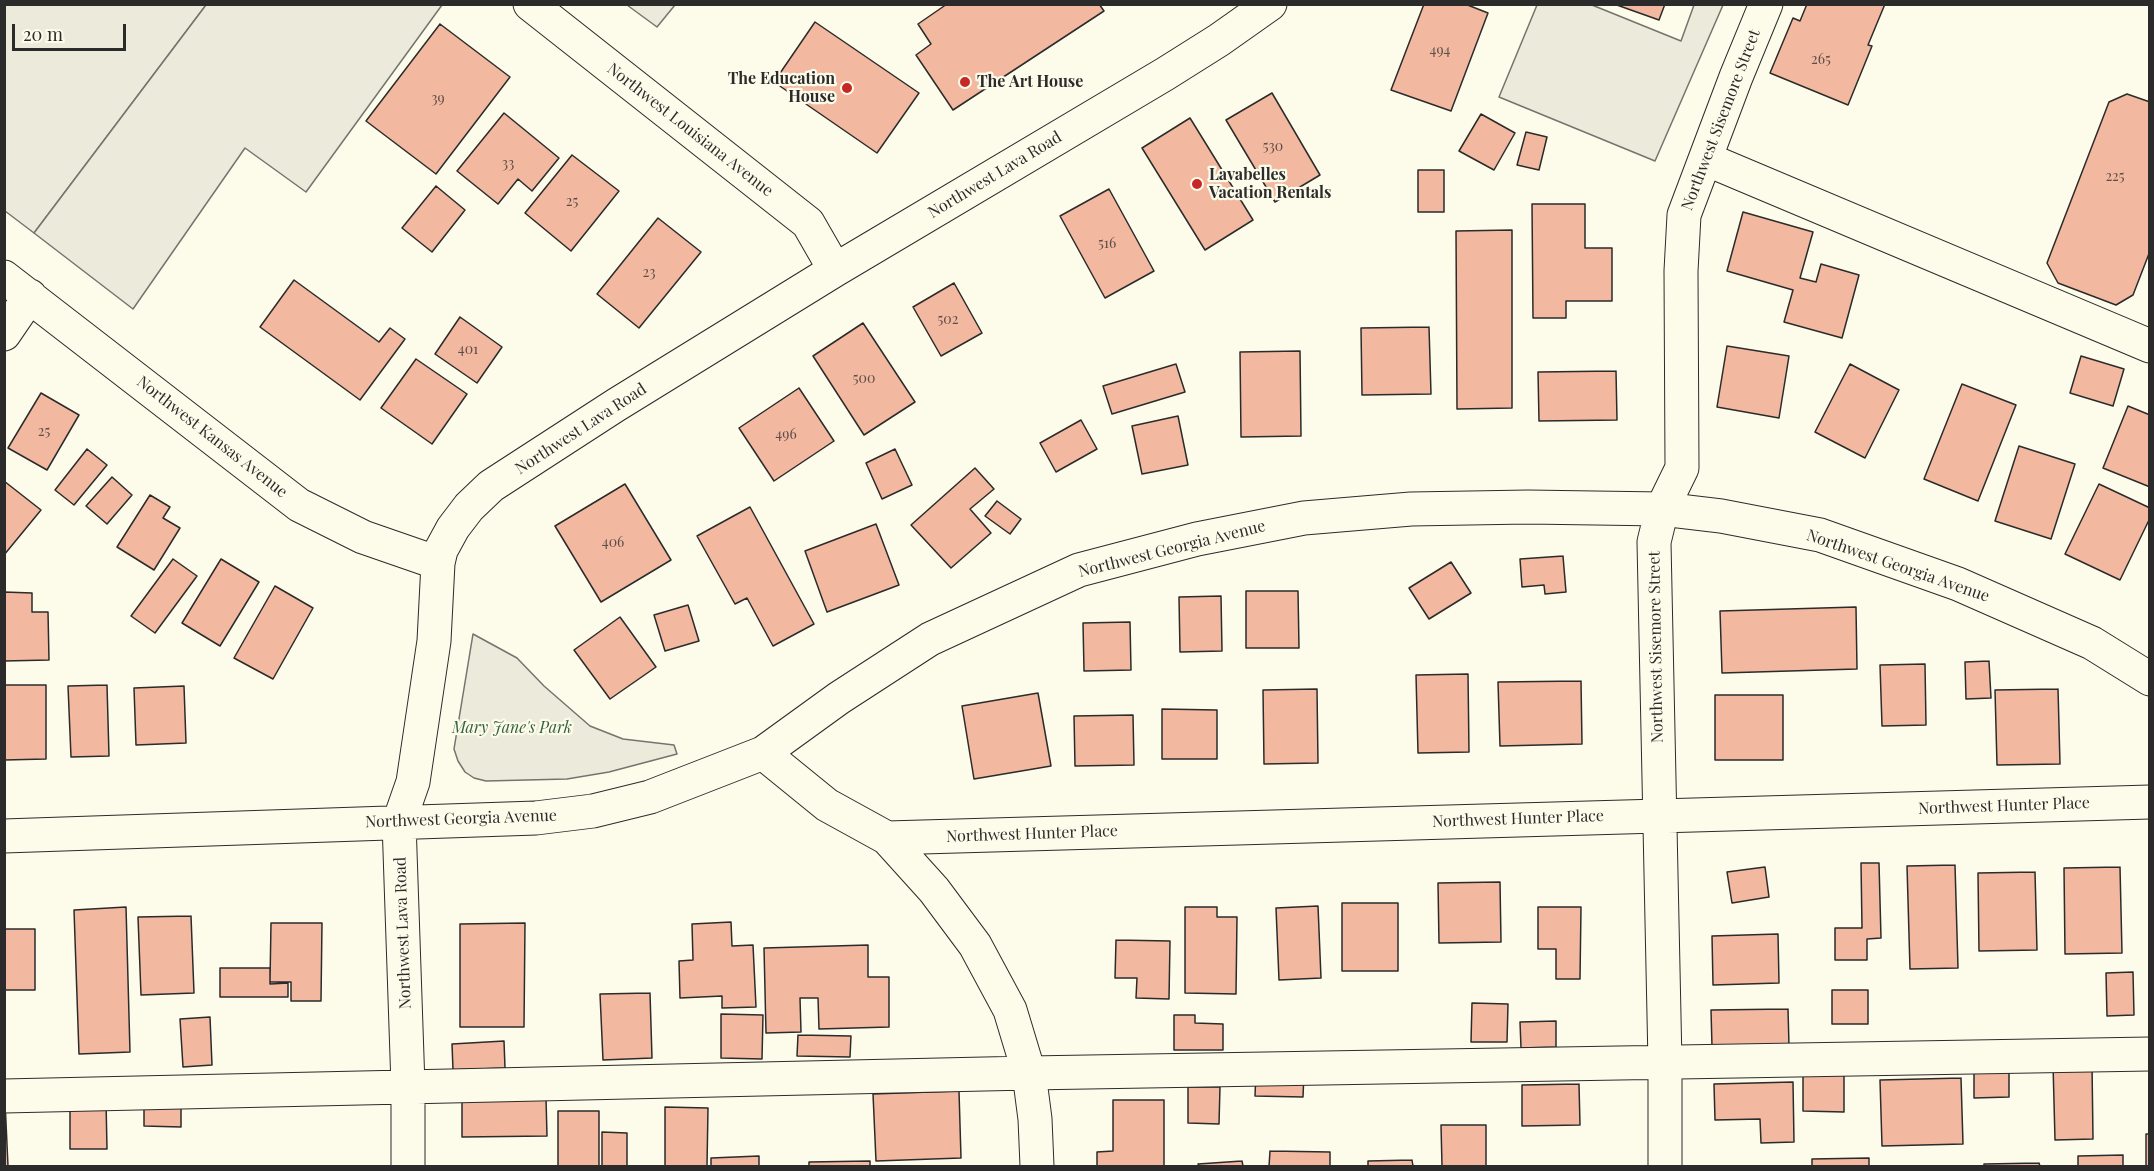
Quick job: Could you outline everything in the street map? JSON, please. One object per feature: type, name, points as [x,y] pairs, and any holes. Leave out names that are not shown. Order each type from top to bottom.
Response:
[{"type":"street","name":"Northwest Louisiana Avenue","points":[[530,4],[807,223],[835,270]]},
{"type":"street","name":"Northwest Lava Road","points":[[408,1167],[408,1086],[399,822],[413,782],[434,641],[438,563],[441,550],[453,528],[469,507],[491,486],[616,405],[835,270],[1165,74],[1219,40],[1269,4]]},
{"type":"street","name":"Northwest Sisemore Street","points":[[1665,1167],[1665,1063],[1654,542],[1662,509],[1682,468],[1681,271],[1684,215],[1766,4]]},
{"type":"street","points":[[1706,159],[2150,346]]},
{"type":"street","name":"Northwest Kansas Avenue","points":[[4,277],[299,505],[363,537],[438,563]]},
{"type":"street","points":[[4,334],[30,296]]},
{"type":"street","name":"Northwest Georgia Avenue","points":[[4,836],[537,818],[593,811],[650,797],[763,753],[839,698],[930,639],[1079,570],[1197,539],[1305,518],[1411,509],[1528,507],[1662,509],[1721,516],[1820,535],[1958,584],[2092,643],[2150,679]]},
{"type":"street","points":[[763,753],[827,805],[887,838],[934,890],[975,945],[1010,1010],[1029,1073],[1035,1119],[1037,1167]]},
{"type":"street","name":"Northwest Hunter Place","points":[[887,838],[2150,802]]},
{"type":"street","points":[[4,1096],[1029,1073],[2150,1054]]},
{"type":"green space","points":[[4,5],[206,5],[34,233],[5,211]]},
{"type":"green space","name":"Mary Jane's Park","points":[[473,634],[517,658],[544,686],[590,726],[623,739],[674,745],[677,754],[609,772],[567,779],[486,781],[474,778],[465,772],[454,749]]},
{"type":"shaded area","points":[[206,5],[442,5],[306,192],[245,148],[133,309],[34,233]]},
{"type":"shaded area","points":[[627,5],[675,5],[657,27]]},
{"type":"shaded area","points":[[1537,5],[1592,5],[1681,41],[1694,5],[1723,5],[1655,161],[1499,97]]},
{"type":"building","name":"The Art House","points":[[947,4],[1099,4],[1104,11],[953,110],[916,55],[931,44],[918,24]]},
{"type":"building","points":[[1424,4],[1465,4],[1488,13],[1451,111],[1391,90]]},
{"type":"building","points":[[1614,4],[1665,4],[1659,20]]},
{"type":"building","points":[[1807,4],[1885,4],[1868,45],[1872,46],[1848,105],[1770,73],[1793,18],[1800,21]]},
{"type":"building","name":"The Education House","points":[[815,22],[919,93],[877,153],[774,82]]},
{"type":"building","points":[[440,24],[510,77],[436,174],[366,121]]},
{"type":"building","points":[[1272,93],[1320,175],[1275,202],[1226,120]]},
{"type":"building","points":[[2127,94],[2150,102],[2150,251],[2133,295],[2116,305],[2058,283],[2047,263],[2109,102]]},
{"type":"building","points":[[504,113],[559,158],[532,191],[518,179],[498,204],[457,171]]},
{"type":"building","points":[[1481,114],[1515,133],[1494,170],[1459,151]]},
{"type":"building","name":"Lavabelles Vacation Rentals","points":[[1190,118],[1253,220],[1205,250],[1142,148]]},
{"type":"building","points":[[1526,132],[1547,137],[1539,170],[1517,165]]},
{"type":"building","points":[[572,155],[619,191],[571,251],[525,213]]},
{"type":"building","points":[[1418,170],[1444,170],[1444,212],[1418,212]]},
{"type":"building","points":[[436,186],[465,210],[432,252],[402,228]]},
{"type":"building","points":[[1109,189],[1154,271],[1105,298],[1060,216]]},
{"type":"building","points":[[1532,204],[1585,204],[1585,248],[1612,248],[1612,301],[1566,301],[1566,318],[1533,318]]},
{"type":"building","points":[[1743,212],[1813,232],[1800,278],[1816,282],[1821,264],[1859,275],[1842,338],[1784,322],[1793,290],[1727,271]]},
{"type":"building","points":[[658,218],[701,252],[639,328],[597,294]]},
{"type":"building","points":[[1512,230],[1512,408],[1457,409],[1456,231]]},
{"type":"building","points":[[294,280],[379,342],[390,328],[405,339],[360,400],[260,327]]},
{"type":"building","points":[[954,283],[982,333],[941,356],[913,307]]},
{"type":"building","points":[[460,317],[502,347],[477,383],[435,354]]},
{"type":"building","points":[[863,323],[915,402],[864,435],[813,356]]},
{"type":"building","points":[[1429,327],[1431,394],[1362,395],[1361,328]]},
{"type":"building","points":[[1727,346],[1789,356],[1779,418],[1717,407]]},
{"type":"building","points":[[1300,351],[1301,436],[1241,437],[1240,352]]},
{"type":"building","points":[[2081,356],[2124,369],[2113,406],[2070,393]]},
{"type":"building","points":[[416,359],[467,394],[432,444],[381,408]]},
{"type":"building","points":[[1176,364],[1185,392],[1112,414],[1103,386]]},
{"type":"building","points":[[1850,364],[1899,390],[1865,458],[1815,432]]},
{"type":"building","points":[[1616,371],[1617,420],[1539,421],[1538,372]]},
{"type":"building","points":[[1962,384],[2016,405],[1978,501],[1924,479]]},
{"type":"building","points":[[799,388],[834,441],[774,481],[739,428]]},
{"type":"building","points":[[41,393],[79,415],[47,470],[8,448]]},
{"type":"building","points":[[2128,406],[2150,415],[2150,487],[2103,468]]},
{"type":"building","points":[[1178,416],[1188,465],[1142,474],[1132,426]]},
{"type":"building","points":[[1081,420],[1097,449],[1056,472],[1040,443]]},
{"type":"building","points":[[2019,446],[2075,464],[2051,539],[1995,521]]},
{"type":"building","points":[[87,449],[107,465],[74,505],[55,490]]},
{"type":"building","points":[[895,449],[912,485],[882,499],[866,463]]},
{"type":"building","points":[[975,468],[994,489],[970,509],[991,533],[951,568],[911,525]]},
{"type":"building","points":[[112,477],[132,495],[107,524],[86,506]]},
{"type":"building","points":[[4,481],[41,510],[4,555]]},
{"type":"building","points":[[625,484],[671,560],[601,602],[555,526]]},
{"type":"building","points":[[2099,484],[2150,508],[2150,518],[2120,580],[2065,554]]},
{"type":"building","points":[[150,495],[170,507],[163,518],[180,528],[154,570],[117,547]]},
{"type":"building","points":[[997,501],[1021,519],[1010,534],[985,516]]},
{"type":"building","points":[[750,507],[814,624],[773,646],[747,598],[735,604],[697,536]]},
{"type":"building","points":[[876,524],[899,585],[827,612],[805,551]]},
{"type":"building","points":[[1563,556],[1566,592],[1545,594],[1544,585],[1522,587],[1520,559]]},
{"type":"building","points":[[173,559],[197,576],[155,633],[131,616]]},
{"type":"building","points":[[221,559],[259,582],[220,646],[182,623]]},
{"type":"building","points":[[1451,562],[1471,593],[1429,619],[1409,588]]},
{"type":"building","points":[[275,586],[313,608],[273,679],[234,658]]},
{"type":"building","points":[[1246,591],[1298,591],[1299,648],[1246,648]]},
{"type":"building","points":[[4,592],[32,593],[32,612],[48,612],[49,660],[4,661]]},
{"type":"building","points":[[1221,596],[1222,651],[1180,652],[1179,597]]},
{"type":"building","points":[[688,605],[699,641],[665,651],[654,615]]},
{"type":"building","points":[[1856,607],[1857,669],[1722,673],[1720,611]]},
{"type":"building","points":[[620,617],[656,667],[610,699],[574,650]]},
{"type":"building","points":[[1130,622],[1131,670],[1084,671],[1083,623]]},
{"type":"building","points":[[1989,661],[1991,698],[1966,699],[1965,662]]},
{"type":"building","points":[[1925,664],[1926,725],[1882,726],[1880,665]]},
{"type":"building","points":[[1468,674],[1469,752],[1418,753],[1416,675]]},
{"type":"building","points":[[1581,681],[1582,744],[1500,746],[1498,682]]},
{"type":"building","points":[[4,685],[46,685],[46,759],[4,760]]},
{"type":"building","points":[[107,685],[109,756],[71,757],[68,686]]},
{"type":"building","points":[[184,686],[186,743],[136,745],[134,688]]},
{"type":"building","points":[[1317,689],[1318,763],[1264,764],[1263,690]]},
{"type":"building","points":[[2058,689],[2060,764],[1997,765],[1995,690]]},
{"type":"building","points":[[1038,693],[1051,766],[974,779],[962,706]]},
{"type":"building","points":[[1715,695],[1783,695],[1783,760],[1715,760]]},
{"type":"building","points":[[1162,709],[1217,710],[1217,759],[1162,759]]},
{"type":"building","points":[[1133,715],[1134,765],[1075,766],[1074,716]]},
{"type":"building","points":[[1861,863],[1879,863],[1881,938],[1867,939],[1867,960],[1835,960],[1835,928],[1862,928]]},
{"type":"building","points":[[1955,865],[1958,968],[1910,969],[1907,866]]},
{"type":"building","points":[[1765,867],[1769,897],[1732,903],[1727,872]]},
{"type":"building","points":[[2120,867],[2122,953],[2065,954],[2064,868]]},
{"type":"building","points":[[2035,872],[2037,950],[1979,951],[1978,873]]},
{"type":"building","points":[[1500,882],[1501,942],[1439,943],[1438,883]]},
{"type":"building","points":[[1342,903],[1398,903],[1398,971],[1342,971]]},
{"type":"building","points":[[1318,906],[1321,978],[1279,980],[1276,908]]},
{"type":"building","points":[[126,907],[130,1052],[79,1054],[74,910]]},
{"type":"building","points":[[1185,907],[1217,907],[1217,917],[1237,917],[1236,994],[1185,993]]},
{"type":"building","points":[[1538,907],[1581,907],[1580,979],[1556,979],[1556,949],[1538,949]]},
{"type":"building","points":[[191,916],[194,993],[141,995],[138,917]]},
{"type":"building","points":[[731,922],[732,946],[753,945],[756,1007],[722,1008],[722,996],[680,998],[679,961],[693,960],[692,924]]},
{"type":"building","points":[[271,923],[322,923],[321,1001],[291,1001],[291,982],[270,982]]},
{"type":"building","points":[[525,923],[524,1027],[460,1027],[460,924]]},
{"type":"building","points":[[5,929],[35,929],[35,990],[5,990]]},
{"type":"building","points":[[1778,934],[1779,983],[1713,985],[1712,936]]},
{"type":"building","points":[[1116,940],[1170,941],[1169,999],[1136,998],[1137,978],[1115,978]]},
{"type":"building","points":[[868,945],[868,977],[889,977],[889,1027],[819,1029],[818,998],[800,998],[801,1032],[766,1033],[764,948]]},
{"type":"building","points":[[220,968],[270,968],[270,984],[288,983],[288,997],[220,997]]},
{"type":"building","points":[[2133,972],[2134,1015],[2107,1016],[2106,973]]},
{"type":"building","points":[[1832,990],[1868,990],[1868,1024],[1832,1024]]},
{"type":"building","points":[[650,993],[652,1058],[603,1060],[600,994]]},
{"type":"building","points":[[1472,1003],[1508,1004],[1507,1042],[1471,1042]]},
{"type":"building","points":[[1788,1009],[1789,1046],[1712,1047],[1711,1010]]},
{"type":"building","points":[[721,1014],[763,1015],[762,1059],[721,1058]]},
{"type":"building","points":[[1174,1015],[1195,1015],[1195,1023],[1223,1024],[1223,1050],[1174,1050]]},
{"type":"building","points":[[210,1017],[212,1065],[183,1067],[180,1019]]},
{"type":"building","points":[[1556,1021],[1556,1047],[1521,1048],[1520,1022]]},
{"type":"building","points":[[798,1035],[851,1036],[850,1057],[797,1056]]},
{"type":"building","points":[[504,1041],[505,1068],[453,1070],[452,1044]]},
{"type":"building","points":[[2053,1064],[2092,1064],[2093,1139],[2055,1140]]},
{"type":"building","points":[[1803,1068],[1844,1068],[1844,1112],[1803,1111]]},
{"type":"building","points":[[2009,1070],[2009,1097],[1974,1098],[1974,1071]]},
{"type":"building","points":[[1256,1071],[1304,1073],[1303,1097],[1255,1096]]},
{"type":"building","points":[[1961,1078],[1963,1144],[1882,1146],[1880,1080]]},
{"type":"building","points":[[1793,1082],[1794,1142],[1761,1143],[1760,1119],[1715,1120],[1714,1084]]},
{"type":"building","points":[[1579,1084],[1580,1125],[1522,1126],[1522,1085]]},
{"type":"building","points":[[1188,1087],[1220,1087],[1219,1124],[1188,1123]]},
{"type":"building","points":[[959,1091],[961,1158],[876,1161],[873,1094]]},
{"type":"building","points":[[462,1098],[546,1098],[547,1136],[462,1137]]},
{"type":"building","points":[[1113,1100],[1164,1100],[1164,1166],[1097,1166],[1097,1152],[1113,1151]]},
{"type":"building","points":[[5,1101],[8,1166],[4,1166]]},
{"type":"building","points":[[70,1101],[106,1101],[107,1149],[70,1149]]},
{"type":"building","points":[[144,1101],[181,1101],[181,1127],[144,1126]]},
{"type":"building","points":[[665,1107],[708,1108],[707,1166],[665,1166]]},
{"type":"building","points":[[558,1111],[599,1111],[599,1166],[558,1166]]},
{"type":"building","points":[[1441,1125],[1486,1125],[1486,1166],[1442,1166]]},
{"type":"building","points":[[602,1132],[627,1133],[627,1166],[602,1166]]},
{"type":"building","points":[[2146,1134],[2150,1134],[2150,1166],[2146,1166]]},
{"type":"building","points":[[1270,1151],[1330,1152],[1330,1166],[1269,1166]]},
{"type":"building","points":[[2123,1155],[2123,1166],[2078,1166],[2078,1156]]},
{"type":"building","points":[[759,1156],[759,1166],[711,1166],[711,1158]]},
{"type":"building","points":[[1869,1158],[1869,1166],[1812,1166],[1812,1159]]},
{"type":"building","points":[[1412,1160],[1413,1166],[1368,1166],[1368,1161]]},
{"type":"building","points":[[870,1161],[870,1166],[809,1166],[809,1162]]},
{"type":"building","points":[[1242,1161],[1243,1166],[1199,1166],[1198,1164]]},
{"type":"building","points":[[2039,1163],[2040,1166],[1984,1166],[1984,1164]]},
{"type":"place","name":"The Art House","points":[[965,82]]},
{"type":"place","name":"The Education House","points":[[847,88]]},
{"type":"place","name":"Lavabelles Vacation Rentals","points":[[1197,184]]}]
